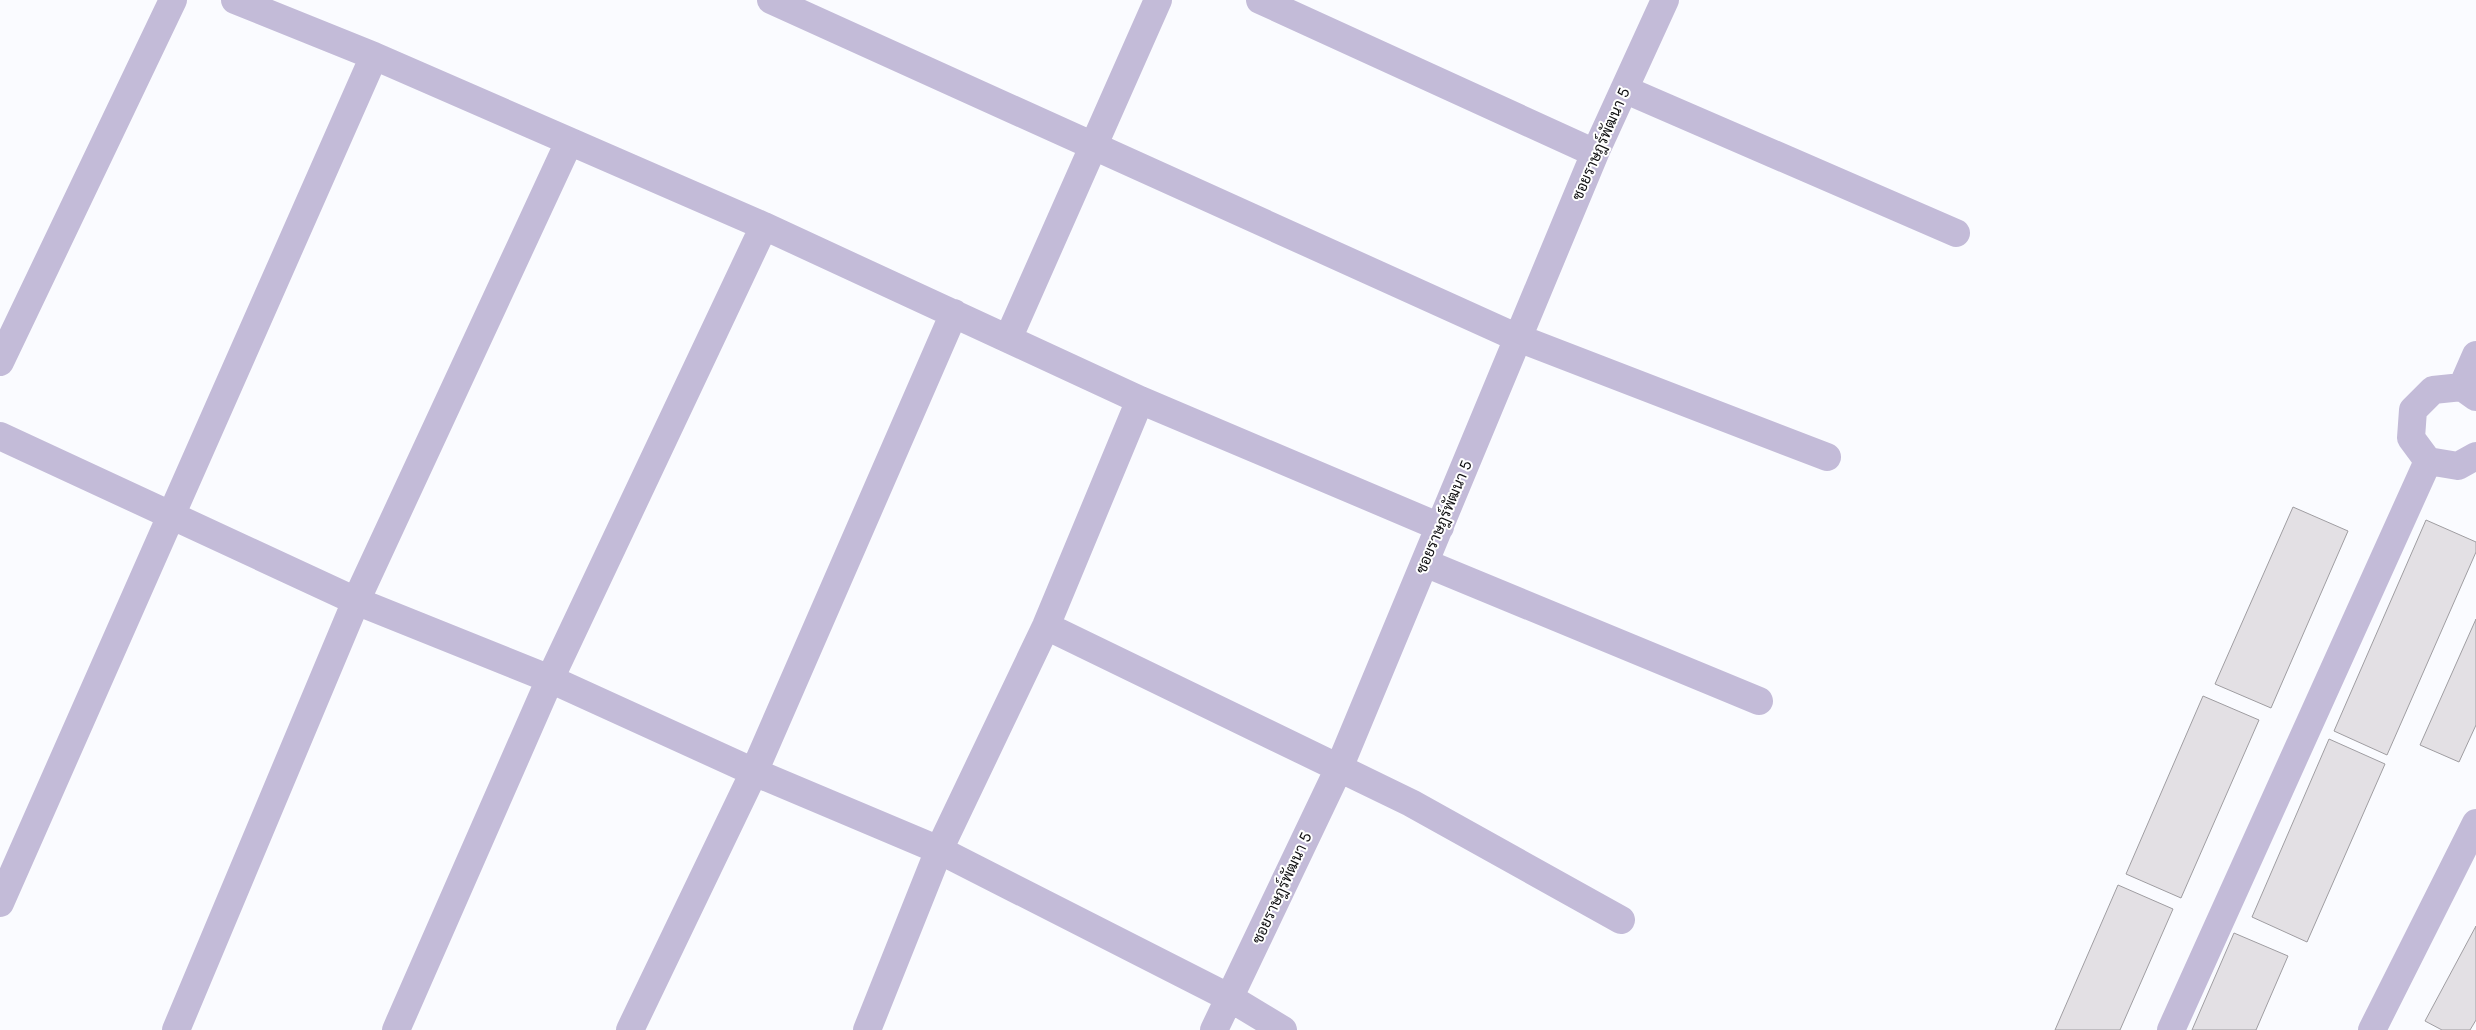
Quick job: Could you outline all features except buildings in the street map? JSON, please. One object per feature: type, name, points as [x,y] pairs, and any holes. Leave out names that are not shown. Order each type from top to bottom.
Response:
[{"type":"street","points":[[0,362],[173,0]]},
{"type":"street","points":[[235,0],[374,56],[764,226],[1140,400],[1440,527]]},
{"type":"street","points":[[771,0],[1518,338],[1827,457]]},
{"type":"street","points":[[1008,338],[1158,0]]},
{"type":"street","points":[[1260,0],[1595,153]]},
{"type":"street","name":"ซอยราษฎร์พัฒนา 5","points":[[1214,1030],[1339,768],[1595,153],[1626,90],[1665,0]]},
{"type":"street","points":[[0,903],[374,56]]},
{"type":"street","points":[[1626,90],[1956,233]]},
{"type":"street","points":[[176,1030],[356,601],[569,142]]},
{"type":"street","points":[[396,1030],[550,679],[764,226]]},
{"type":"street","points":[[630,1030],[754,772],[954,313]]},
{"type":"street","points":[[2476,355],[2469,392],[2433,390],[2413,410],[2411,438],[2428,461],[2458,466],[2476,456]]},
{"type":"street","points":[[867,1030],[939,850],[1046,626],[1140,400]]},
{"type":"street","points":[[0,436],[356,601],[550,679],[754,772],[939,850],[1230,998],[1283,1030]]},
{"type":"street","points":[[2171,1030],[2428,461]]},
{"type":"street","points":[[1425,563],[1759,701]]},
{"type":"street","points":[[1046,626],[1411,803],[1621,920]]},
{"type":"street","points":[[2372,1030],[2476,823]]}]
